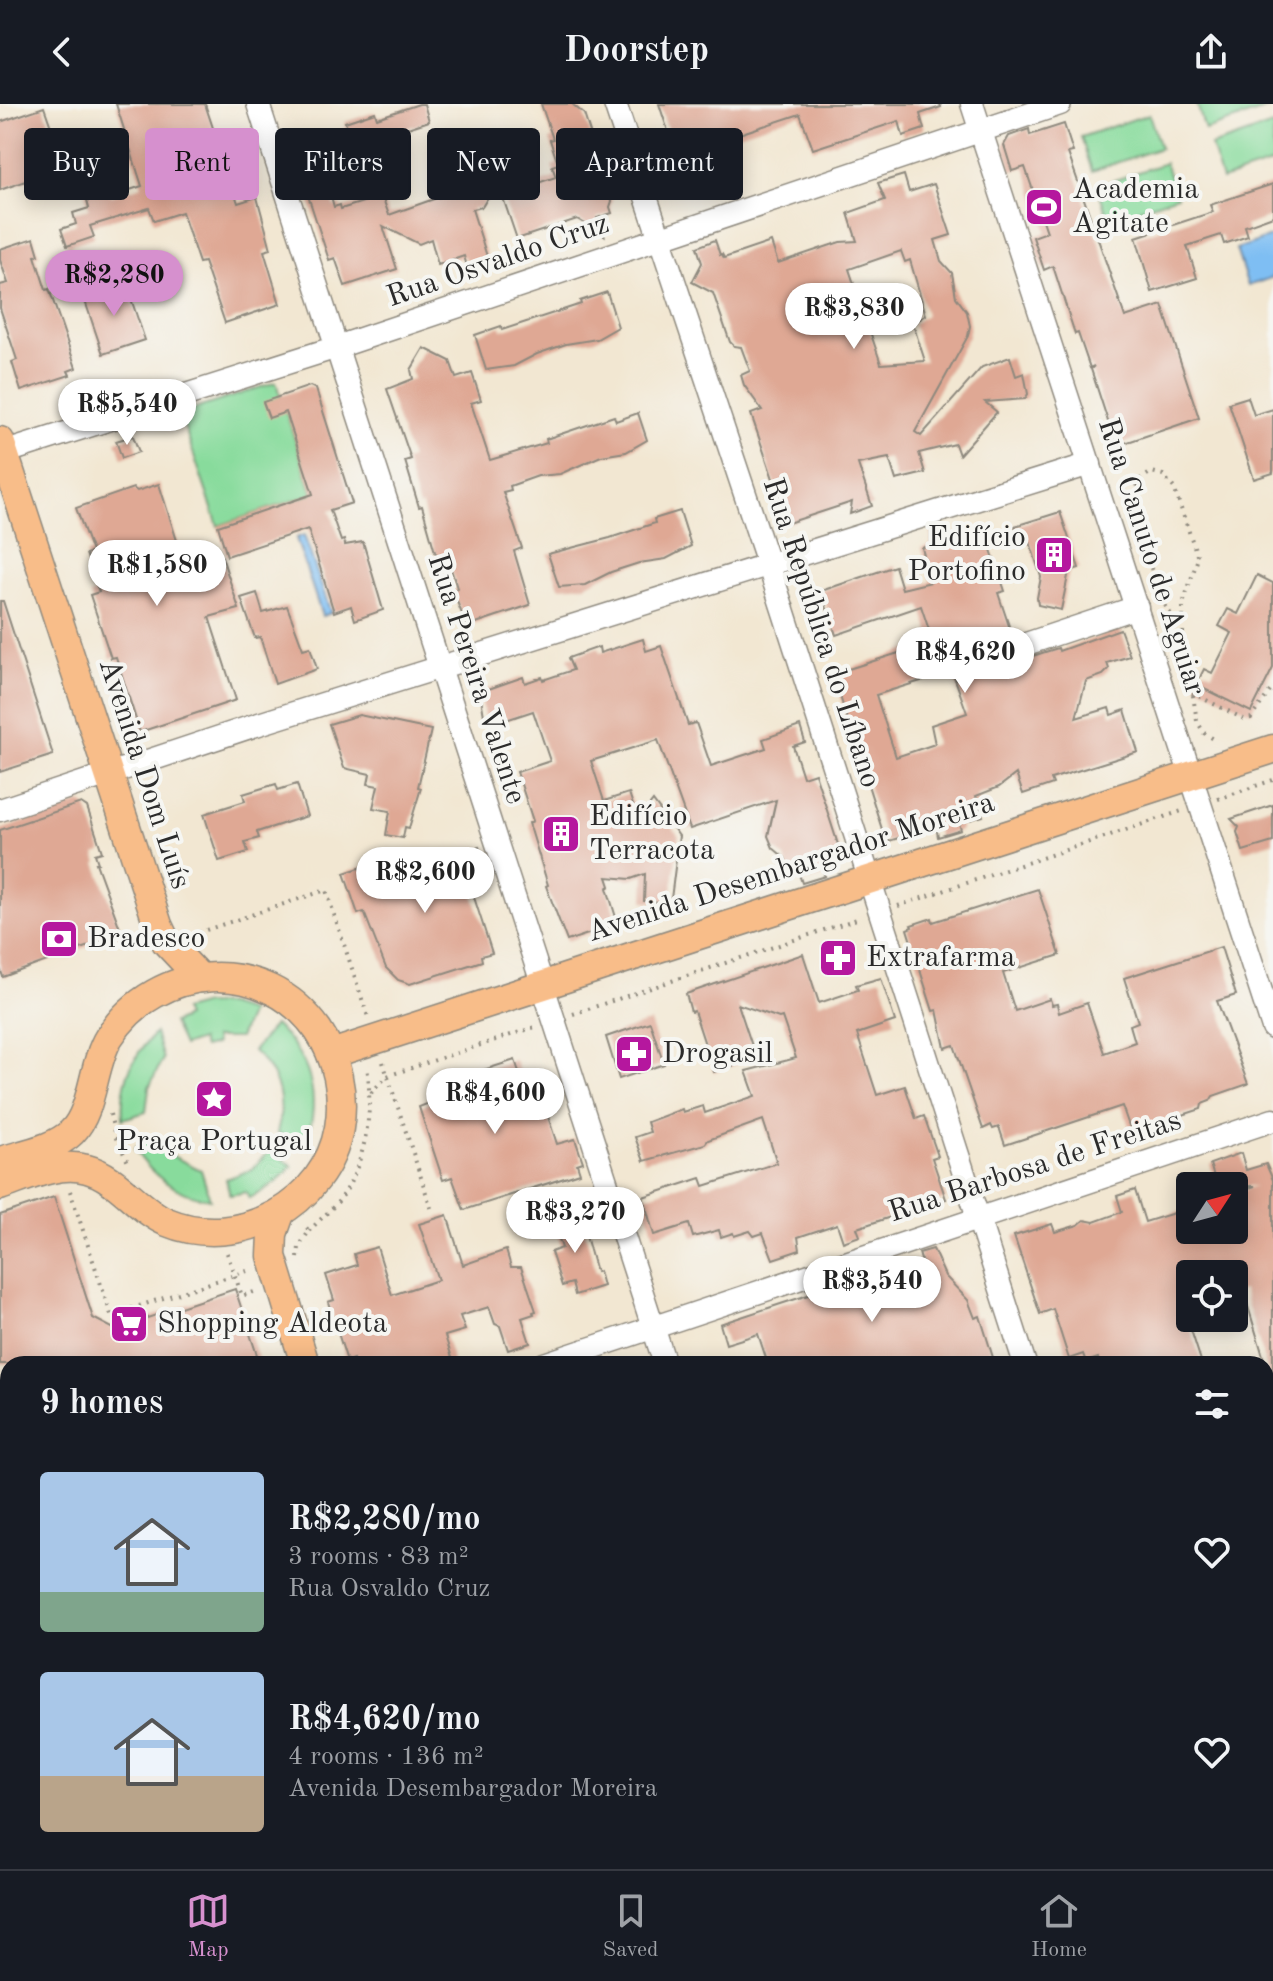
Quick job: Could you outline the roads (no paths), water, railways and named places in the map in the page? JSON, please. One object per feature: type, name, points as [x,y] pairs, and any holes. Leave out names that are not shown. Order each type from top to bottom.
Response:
[{"type":"main road","name":"Avenida Dom Luís","points":[[1,449],[162,936],[200,978]]},
{"type":"main road","name":"Avenida Desembargador Moreira","points":[[331,1054],[1273,749]]},
{"type":"main road","points":[[0,1161],[54,1143],[75,1129],[107,1040],[136,1006],[159,989],[177,981],[200,978],[237,979],[279,995],[311,1020],[331,1054],[340,1085],[340,1126],[336,1141],[319,1177],[291,1219],[273,1234],[272,1256],[303,1356]]},
{"type":"main road","points":[[0,1186],[62,1166],[75,1167],[90,1169],[107,1178],[141,1207],[168,1222],[195,1229],[230,1230],[291,1219]]},
{"type":"street","name":"Rua Pereira Valente","points":[[258,104],[662,1356]]},
{"type":"street","name":"Rua República do Líbano","points":[[615,104],[769,566],[1022,1356]]},
{"type":"street","name":"Rua Canuto de Aguiar","points":[[972,104],[1273,1028]]},
{"type":"street","name":"Rua Osvaldo Cruz","points":[[1,449],[337,347],[1060,104]]},
{"type":"street","points":[[0,810],[1090,464]]},
{"type":"street","points":[[1020,646],[1137,607]]},
{"type":"street","name":"Rua Barbosa de Freitas","points":[[568,1356],[1273,1120]]},
{"type":"water","points":[[1273,236],[1273,277],[1248,286],[1236,249]]},
{"type":"water","points":[[304,535],[331,613],[322,616],[296,538]]},
{"type":"place","name":"Academia Agitate","points":[[1044,207]]},
{"type":"place","name":"Edifício Portofino","points":[[1054,555]]},
{"type":"place","name":"Edifício Terracota","points":[[561,834]]},
{"type":"place","name":"Bradesco","points":[[59,939]]},
{"type":"place","name":"Extrafarma","points":[[838,958]]},
{"type":"place","name":"Drogasil","points":[[634,1054]]},
{"type":"place","name":"Praça Portugal","points":[[214,1099]]},
{"type":"place","name":"Shopping Aldeota","points":[[129,1324]]}]
